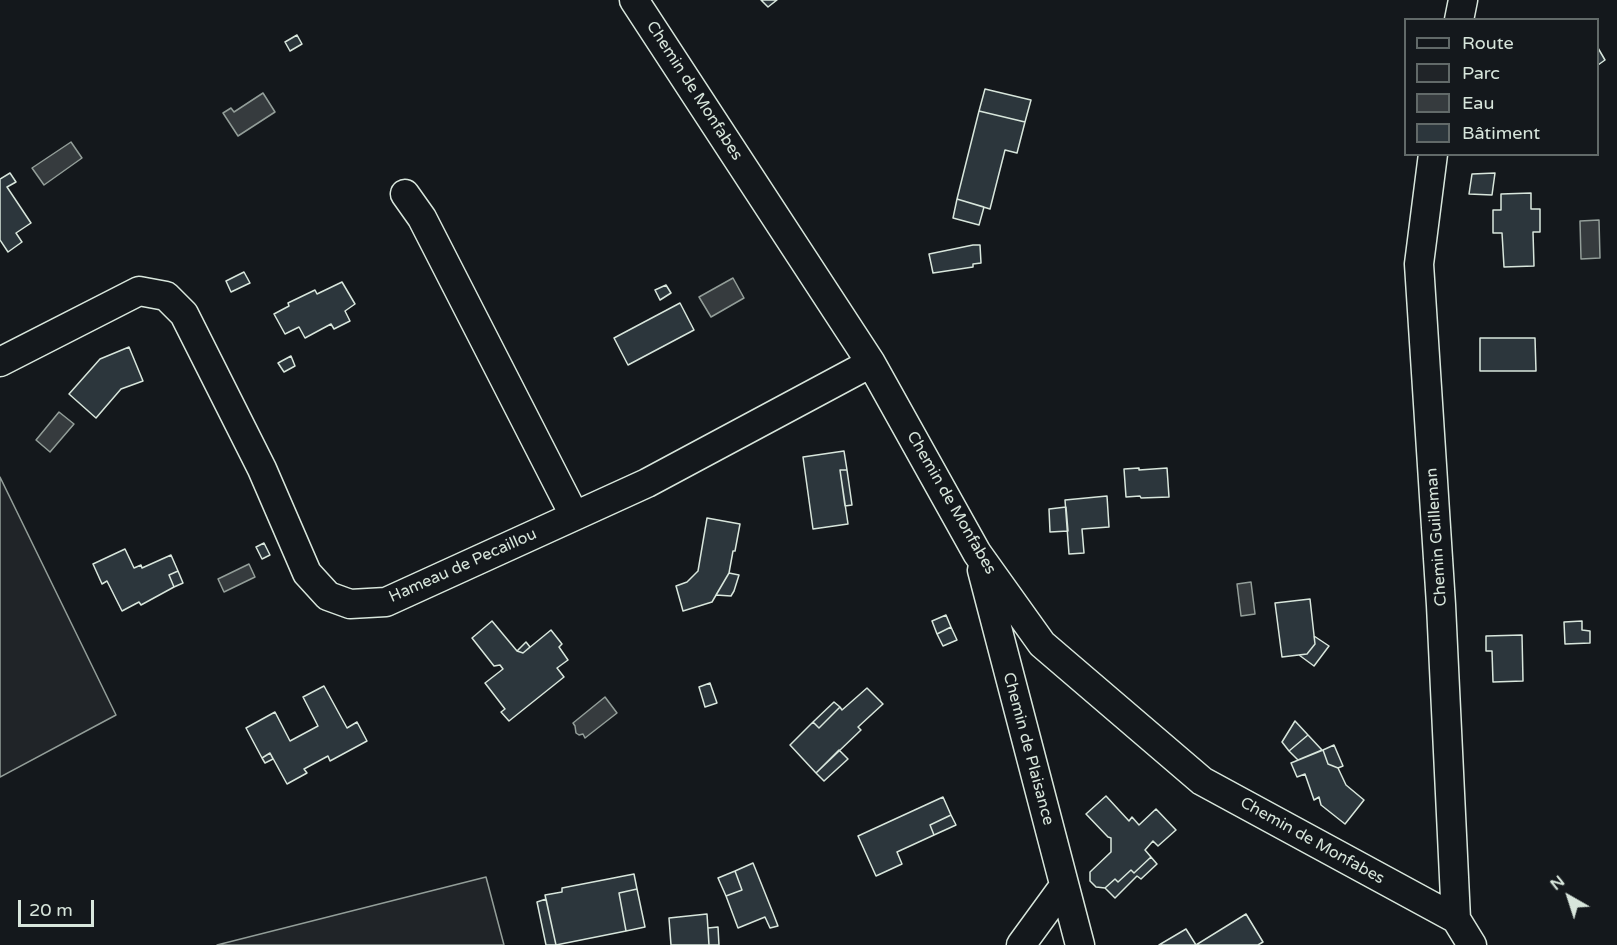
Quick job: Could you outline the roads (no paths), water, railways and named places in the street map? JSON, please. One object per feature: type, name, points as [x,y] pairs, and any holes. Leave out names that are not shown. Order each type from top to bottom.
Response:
[{"type":"street","name":"Chemin de Monfabes","points":[[634,0],[871,363],[977,553],[1042,644],[1202,781],[1456,919]]},
{"type":"street","points":[[1459,18],[1463,0]]},
{"type":"street","name":"Chemin Guilleman","points":[[1433,156],[1419,264],[1441,605],[1456,919]]},
{"type":"street","points":[[405,194],[422,218],[574,515]]},
{"type":"street","name":"Hameau de Pecaillou","points":[[0,362],[139,291],[166,296],[184,314],[262,469],[307,573],[328,596],[350,604],[386,602],[647,483],[871,363]]},
{"type":"street","name":"Chemin de Plaisance","points":[[977,553],[1080,945]]},
{"type":"street","points":[[1021,945],[1064,886]]},
{"type":"street","points":[[1456,919],[1472,945]]},
{"type":"water","points":[[263,93],[275,112],[238,136],[223,113],[231,108],[234,112]]},
{"type":"water","points":[[71,142],[82,158],[44,185],[32,168]]},
{"type":"water","points":[[1599,220],[1600,258],[1581,259],[1580,221]]},
{"type":"water","points":[[733,278],[744,298],[711,317],[699,297]]},
{"type":"water","points":[[59,412],[74,424],[50,452],[36,440]]},
{"type":"water","points":[[249,564],[255,577],[224,592],[218,579]]},
{"type":"water","points":[[1251,582],[1255,614],[1241,616],[1237,584]]},
{"type":"water","points":[[605,697],[617,713],[585,738],[583,734],[576,733],[573,723]]}]
